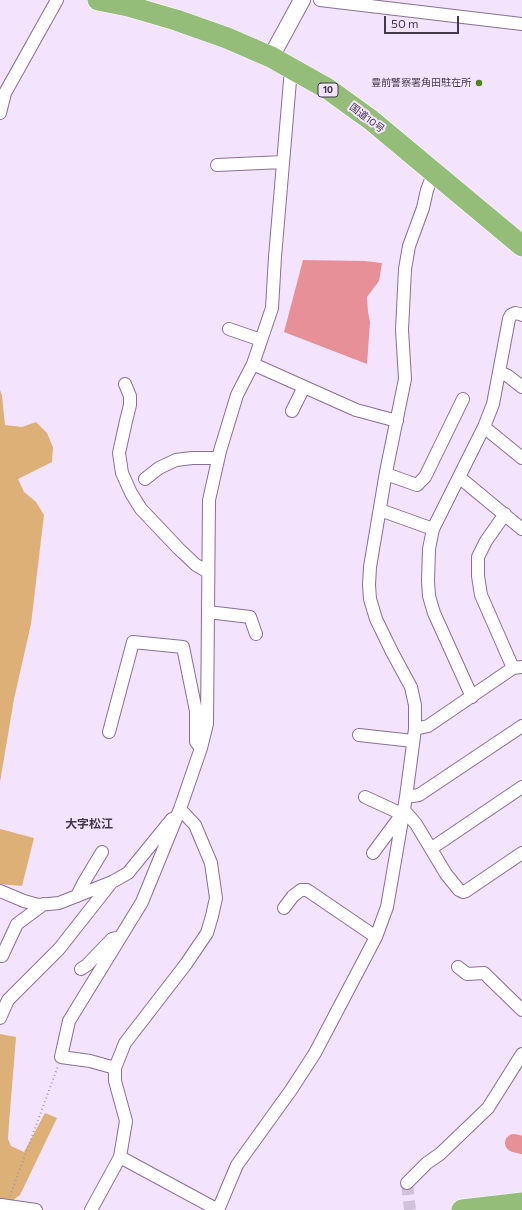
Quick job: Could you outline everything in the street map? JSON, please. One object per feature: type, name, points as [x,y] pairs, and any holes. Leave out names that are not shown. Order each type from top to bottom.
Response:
[{"type":"highway","name":"国道10号","points":[[98,0],[128,6],[176,20],[227,38],[271,58],[328,89],[371,120],[522,246]]},
{"type":"highway","points":[[462,1210],[522,1203]]},
{"type":"main road","points":[[271,58],[302,0]]},
{"type":"street","points":[[0,113],[5,93],[57,0]]},
{"type":"street","points":[[320,0],[519,24]]},
{"type":"street","points":[[115,1068],[90,1061],[61,1057],[69,1021],[142,902],[180,809],[201,748],[207,724],[209,500],[218,458],[237,396],[253,364],[272,308],[291,69]]},
{"type":"street","points":[[217,165],[283,162]]},
{"type":"street","points":[[120,1158],[218,1210],[237,1165],[315,1053],[376,937],[387,907],[414,735],[415,705],[411,687],[376,619],[370,599],[370,567],[386,474],[405,379],[402,330],[404,269],[409,246],[434,172]]},
{"type":"street","points":[[472,697],[434,613],[429,596],[429,549],[433,529],[484,427],[493,404],[509,319],[511,315],[515,313],[522,315]]},
{"type":"street","points":[[229,329],[261,340]]},
{"type":"street","points":[[253,364],[356,410],[397,421]]},
{"type":"street","points":[[500,372],[508,376],[522,387]]},
{"type":"street","points":[[125,384],[130,396],[130,405],[119,453],[122,473],[131,493],[141,509],[196,565],[208,572]]},
{"type":"street","points":[[292,411],[304,387]]},
{"type":"street","points":[[386,474],[417,484],[425,477],[463,399]]},
{"type":"street","points":[[484,427],[522,458]]},
{"type":"street","points":[[146,479],[159,468],[176,460],[192,458],[218,458]]},
{"type":"street","points":[[459,477],[522,528]]},
{"type":"street","points":[[380,510],[433,529]]},
{"type":"street","points":[[358,735],[414,735],[518,667],[481,595],[478,576],[478,557],[486,541],[505,514]]},
{"type":"street","points":[[208,612],[250,617],[256,634]]},
{"type":"street","points":[[109,732],[133,642],[183,647],[196,711],[196,742],[201,748]]},
{"type":"street","points":[[373,853],[404,806],[522,726]]},
{"type":"street","points":[[432,848],[522,787]]},
{"type":"street","points":[[365,797],[404,806],[432,848],[446,874],[459,890],[463,892],[522,853]]},
{"type":"street","points":[[0,891],[38,905],[59,903],[112,882],[128,873],[180,809]]},
{"type":"street","points":[[91,1210],[120,1158],[126,1121],[115,1081],[115,1068],[125,1043],[186,964],[207,933],[216,898],[211,863],[195,826],[180,809]]},
{"type":"street","points":[[77,896],[102,852]]},
{"type":"street","points":[[0,1018],[8,1000],[59,949],[112,882]]},
{"type":"street","points":[[284,908],[293,896],[301,890],[307,890],[376,937]]},
{"type":"street","points":[[2,956],[17,924],[44,904]]},
{"type":"street","points":[[81,969],[87,965],[112,939],[121,936]]},
{"type":"street","points":[[458,967],[467,974],[484,973],[522,1010]]},
{"type":"street","points":[[407,1183],[488,1108],[522,1054]]},
{"type":"street","points":[[4,1206],[36,1210]]},
{"type":"path","points":[[4,1206],[61,1057]]},
{"type":"shaded area","points":[[303,260],[365,261],[382,263],[379,281],[367,297],[370,322],[367,364],[284,332]]},
{"type":"shaded area","points":[[0,390],[5,425],[22,427],[36,422],[47,433],[53,447],[52,462],[18,479],[24,492],[36,502],[44,515],[31,624],[14,699],[0,782]]},
{"type":"shaded area","points":[[0,829],[34,838],[22,886],[0,884]]},
{"type":"shaded area","points":[[0,1034],[16,1037],[8,1139],[11,1146],[24,1152],[45,1113],[57,1118],[20,1195],[0,1210]]},
{"type":"waterway","points":[[514,1143],[522,1145]]},
{"type":"tunnel","points":[[407,1183],[410,1210]]},
{"type":"place","name":"豊前警察署角田駐在所","points":[[479,83]]},
{"type":"district","name":"大字松江","points":[[89,824]]}]
